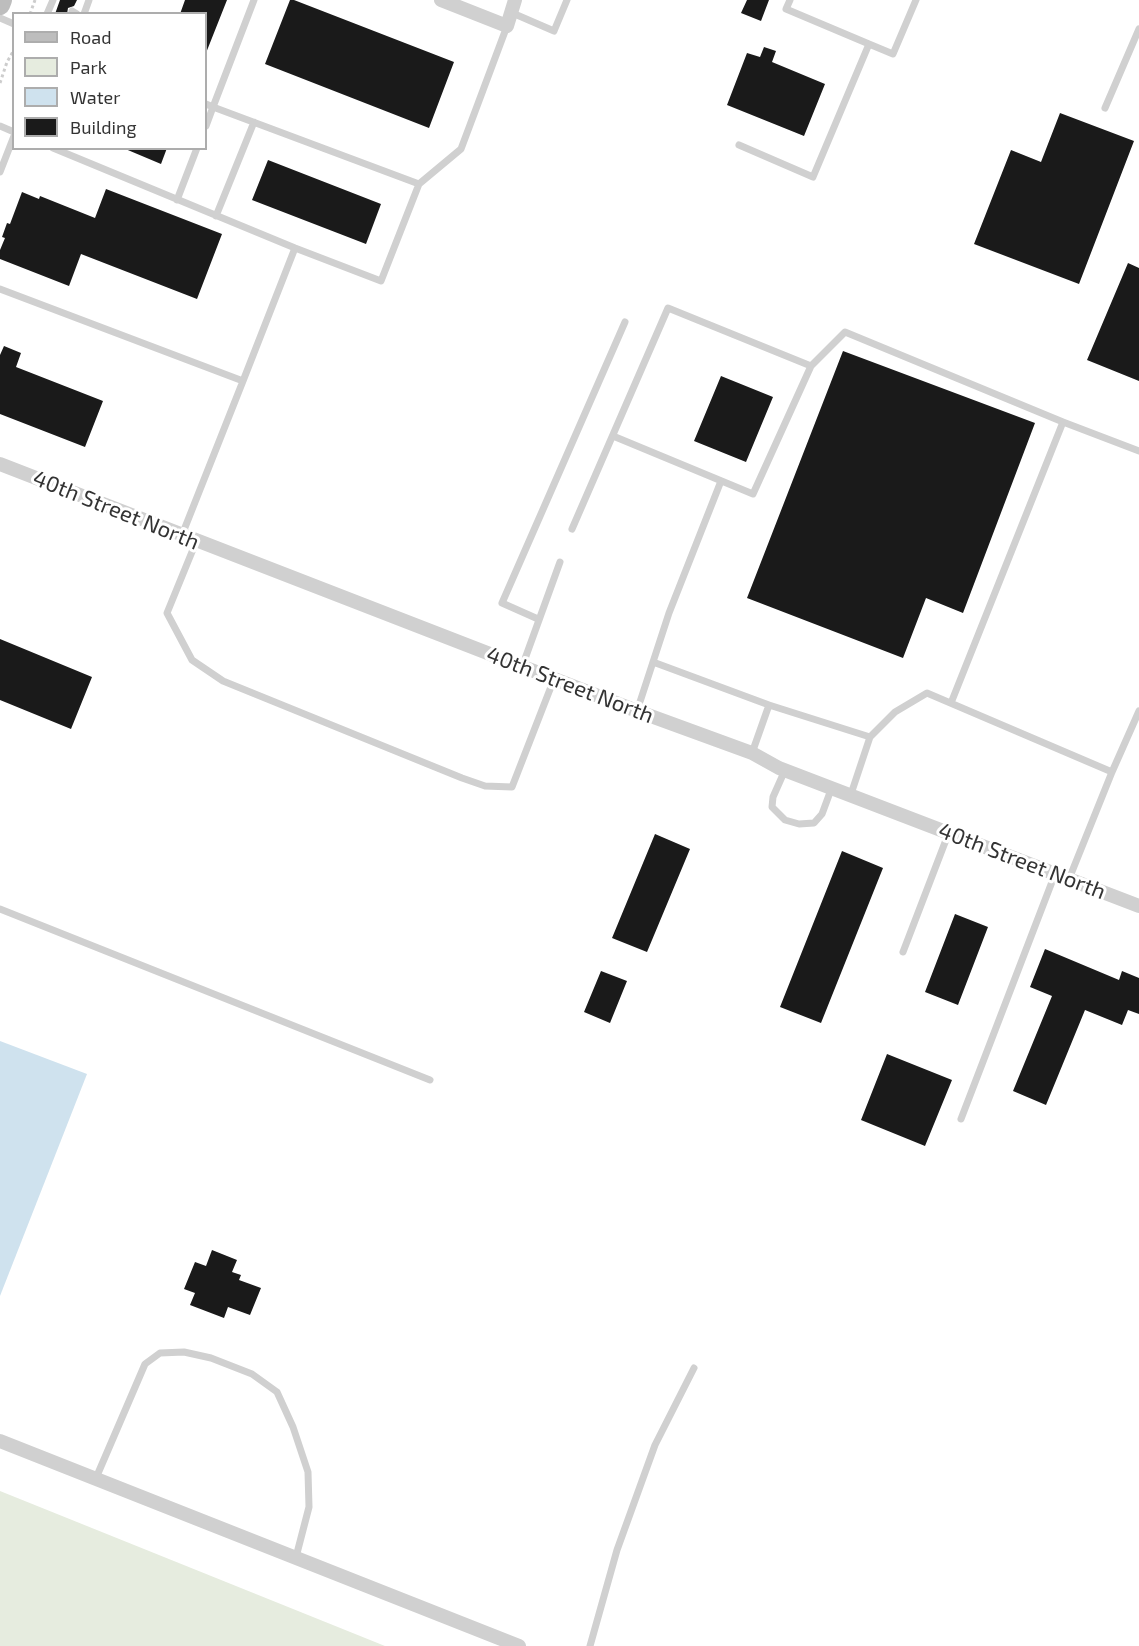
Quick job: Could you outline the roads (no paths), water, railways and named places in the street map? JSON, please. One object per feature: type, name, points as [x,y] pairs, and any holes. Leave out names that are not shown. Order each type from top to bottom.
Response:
[{"type":"main road","points":[[0,5],[2,0]]},
{"type":"street","points":[[441,0],[511,12]]},
{"type":"street","name":"40th Street North","points":[[0,464],[196,542],[637,711],[753,753],[785,770],[832,786],[1139,906]]},
{"type":"street","points":[[0,1441],[519,1646]]},
{"type":"lane","points":[[255,0],[209,106],[420,184]]},
{"type":"lane","points":[[58,150],[381,281],[420,184],[461,149],[511,12],[554,31],[567,0]]},
{"type":"lane","points":[[790,0],[786,9],[893,54],[916,0]]},
{"type":"lane","points":[[1105,108],[1139,29]]},
{"type":"lane","points":[[739,146],[813,177],[869,44]]},
{"type":"lane","points":[[216,216],[254,122]]},
{"type":"lane","points":[[0,172],[12,139]]},
{"type":"lane","points":[[177,200],[196,150]]},
{"type":"lane","points":[[182,535],[295,248]]},
{"type":"lane","points":[[0,289],[243,381]]},
{"type":"lane","points":[[572,529],[668,308],[812,366]]},
{"type":"lane","points":[[538,619],[502,603],[625,322]]},
{"type":"lane","points":[[613,436],[753,494],[812,366],[845,333],[1139,451]]},
{"type":"lane","points":[[951,703],[1063,422]]},
{"type":"lane","points":[[637,711],[669,613],[721,481]]},
{"type":"lane","points":[[196,542],[167,614],[192,660],[223,681],[462,778],[485,786],[512,787],[554,679]]},
{"type":"lane","points":[[522,667],[560,562]]},
{"type":"lane","points":[[653,662],[770,705],[870,737]]},
{"type":"lane","points":[[851,794],[870,737],[895,712],[927,693],[1112,772]]},
{"type":"lane","points":[[753,753],[770,705]]},
{"type":"lane","points":[[1069,879],[1139,711]]},
{"type":"lane","points":[[785,770],[773,796],[772,807],[785,820],[799,824],[814,823],[822,814],[832,786]]},
{"type":"lane","points":[[903,952],[949,832]]},
{"type":"lane","points":[[961,1119],[1055,874]]},
{"type":"lane","points":[[0,909],[430,1080]]},
{"type":"lane","points":[[96,1478],[145,1364],[160,1353],[184,1352],[211,1358],[252,1374],[277,1392],[297,1438],[308,1472],[309,1507],[296,1557]]},
{"type":"lane","points":[[590,1646],[617,1550],[655,1445],[694,1368]]},
{"type":"water","points":[[0,1041],[87,1074],[0,1296]]}]
